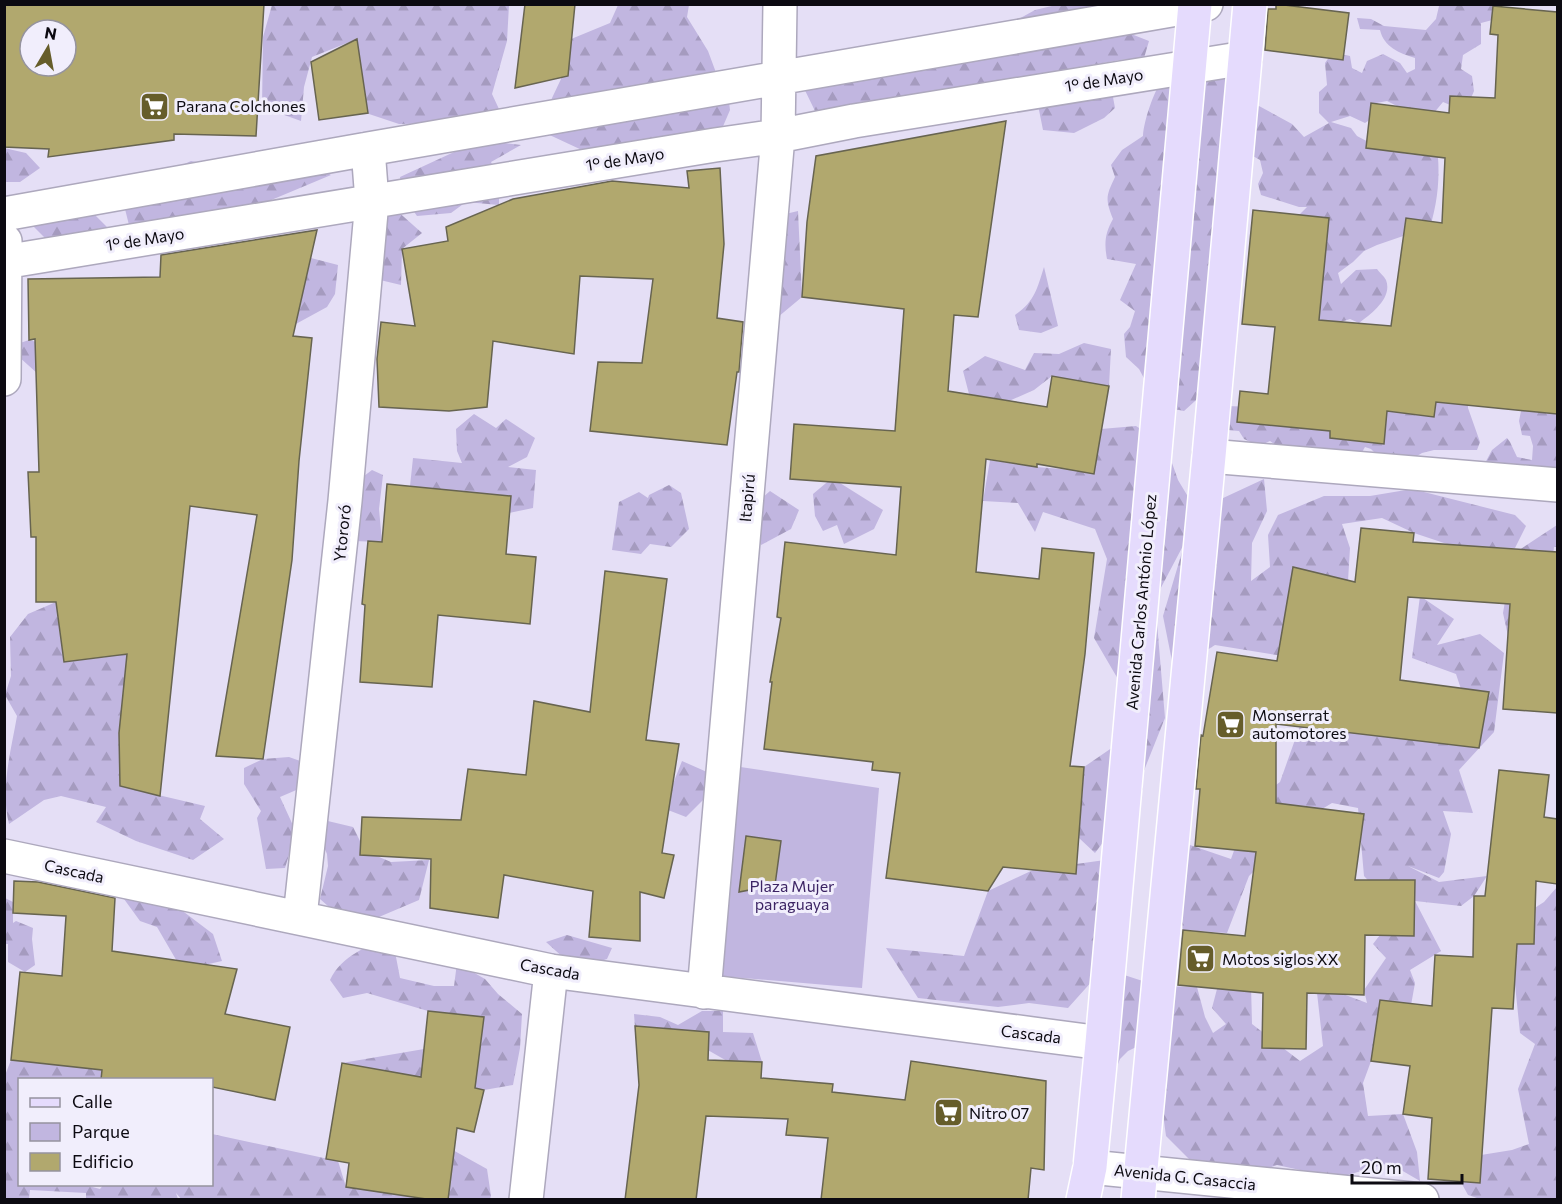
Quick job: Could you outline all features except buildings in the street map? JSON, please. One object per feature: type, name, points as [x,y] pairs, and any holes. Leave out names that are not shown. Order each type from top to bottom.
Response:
[{"type":"main road","points":[[1139,1186],[1250,4]]},
{"type":"main road","name":"Avenida Carlos António López","points":[[1083,1200],[1090,1167],[1190,66],[1199,5]]},
{"type":"street","name":"Itapirú","points":[[704,992],[778,136],[780,4]]},
{"type":"street","points":[[4,214],[1199,5]]},
{"type":"street","name":"1° de Mayo","points":[[6,262],[1245,58]]},
{"type":"street","name":"Ytororó","points":[[300,917],[345,501],[372,201],[368,149]]},
{"type":"street","points":[[4,227],[6,262],[4,379]]},
{"type":"street","points":[[1209,456],[1557,485]]},
{"type":"street","name":"Cascada","points":[[4,856],[551,971],[1102,1043]]},
{"type":"street","points":[[526,1200],[551,971]]},
{"type":"street","name":"Avenida G. Casaccia","points":[[1090,1167],[1139,1186],[1422,1200]]},
{"type":"green space","points":[[272,5],[509,5],[507,41],[492,94],[505,122],[399,124],[360,111],[357,39],[312,57],[304,87],[301,121],[262,107],[263,37]]},
{"type":"green space","points":[[618,5],[689,5],[687,17],[708,51],[718,78],[727,86],[730,110],[715,145],[584,151],[541,131],[543,117],[561,79],[559,44],[610,23]]},
{"type":"green space","points":[[1056,5],[1130,5],[1121,30],[1149,41],[1144,58],[1010,79],[854,121],[815,111],[799,78],[1006,26],[1035,10]]},
{"type":"green space","points":[[1436,5],[1502,5],[1500,18],[1481,23],[1481,44],[1463,55],[1461,69],[1472,76],[1474,91],[1469,103],[1455,107],[1443,102],[1433,114],[1401,108],[1387,101],[1371,104],[1371,119],[1365,123],[1350,116],[1331,122],[1351,128],[1357,136],[1376,146],[1407,154],[1438,157],[1437,198],[1427,237],[1409,234],[1377,245],[1364,251],[1338,273],[1341,284],[1356,270],[1377,269],[1386,280],[1386,293],[1380,305],[1359,323],[1350,319],[1329,326],[1310,315],[1295,219],[1307,207],[1299,207],[1261,195],[1258,184],[1263,173],[1260,160],[1251,155],[1215,383],[1184,411],[1159,406],[1139,369],[1126,357],[1124,334],[1130,327],[1135,311],[1120,300],[1136,264],[1107,259],[1105,243],[1113,219],[1108,202],[1108,193],[1115,177],[1111,165],[1122,150],[1143,136],[1149,108],[1161,81],[1222,64],[1240,115],[1259,106],[1292,124],[1304,137],[1329,123],[1319,113],[1319,92],[1327,85],[1325,63],[1332,53],[1350,56],[1352,68],[1362,73],[1367,61],[1383,54],[1400,63],[1407,73],[1415,69],[1415,58],[1389,45],[1380,30],[1360,29],[1357,18],[1371,19],[1384,26],[1426,30],[1436,19],[1439,6]]},
{"type":"green space","points":[[1110,81],[1115,108],[1104,118],[1074,133],[1043,130],[1035,90]]},
{"type":"green space","points":[[480,140],[521,145],[491,162],[499,180],[499,205],[466,202],[451,213],[417,216],[403,196],[400,177]]},
{"type":"green space","points":[[4,148],[26,153],[40,168],[20,182],[5,182]]},
{"type":"green space","points":[[305,160],[331,175],[202,229],[130,229],[121,193],[191,161],[244,171]]},
{"type":"green space","points":[[395,209],[422,233],[402,249],[401,285],[380,280],[375,215]]},
{"type":"green space","points":[[41,210],[94,214],[109,229],[51,244],[33,226]]},
{"type":"green space","points":[[798,211],[802,297],[778,317],[777,216]]},
{"type":"green space","points":[[311,258],[338,265],[335,294],[327,307],[294,325]]},
{"type":"green space","points":[[1044,267],[1058,326],[1041,333],[1019,330],[1015,315],[1031,299]]},
{"type":"green space","points":[[29,340],[74,352],[38,374],[8,347]]},
{"type":"green space","points":[[1084,343],[1111,349],[1109,386],[1052,376],[1034,390],[1009,401],[969,394],[963,371],[985,356],[1025,370],[1034,353],[1059,354]]},
{"type":"green space","points":[[1468,382],[1468,408],[1480,442],[1477,450],[1434,450],[1412,459],[1379,457],[1371,449],[1365,447],[1358,459],[1280,448],[1270,441],[1259,446],[1244,439],[1239,431],[1227,430],[1226,406],[1370,411]]},
{"type":"green space","points":[[1522,406],[1557,410],[1557,476],[1484,465],[1492,450],[1507,438],[1517,457],[1532,460],[1533,446],[1530,436],[1522,435],[1519,421]]},
{"type":"green space","points":[[474,414],[496,428],[506,419],[535,438],[527,457],[508,467],[536,470],[533,508],[509,513],[410,486],[413,458],[462,463],[457,451],[456,429]]},
{"type":"green space","points":[[1136,426],[1166,446],[1178,480],[1193,505],[1221,499],[1264,479],[1267,511],[1252,543],[1251,581],[1270,567],[1268,535],[1278,515],[1324,496],[1370,496],[1412,489],[1515,515],[1526,526],[1515,548],[1453,546],[1414,533],[1382,518],[1342,524],[1350,548],[1344,647],[1356,663],[1467,707],[1456,674],[1412,658],[1420,596],[1454,619],[1437,645],[1480,634],[1504,653],[1494,732],[1459,770],[1473,813],[1443,811],[1451,834],[1444,872],[1439,878],[1408,866],[1439,882],[1487,876],[1474,896],[1461,906],[1415,901],[1441,951],[1410,970],[1415,983],[1408,1022],[1374,1053],[1363,1083],[1368,1116],[1403,1114],[1417,1152],[1420,1181],[1389,1163],[1337,1178],[1277,1165],[1233,1180],[1190,1160],[1166,1136],[1153,1039],[1128,1051],[1120,1059],[1103,1102],[1115,972],[1158,986],[1197,987],[1205,1017],[1213,1033],[1226,1024],[1212,1008],[1217,989],[1251,985],[1252,1024],[1300,1061],[1323,1046],[1316,984],[1367,1003],[1364,990],[1386,958],[1373,944],[1383,931],[1384,897],[1364,876],[1358,808],[1332,803],[1309,817],[1249,876],[1227,933],[1183,930],[1177,891],[1187,844],[1231,859],[1251,803],[1280,782],[1302,720],[1283,656],[1215,645],[1174,671],[1163,616],[1185,542],[1155,599],[1165,718],[1143,773],[1143,789],[1095,853],[1079,838],[1084,767],[1116,745],[1122,686],[1094,638],[1107,559],[1095,529],[1043,512],[1035,532],[1018,503],[983,501],[990,460],[1074,470],[1101,429]]},
{"type":"green space","points":[[372,470],[383,475],[379,509],[382,542],[353,541],[345,501],[364,476]]},
{"type":"green space","points":[[832,478],[883,510],[874,529],[844,544],[837,525],[823,531],[815,516],[813,494]]},
{"type":"green space","points":[[669,485],[681,493],[689,529],[671,547],[650,544],[641,554],[612,550],[619,502],[639,492],[648,498],[649,495]]},
{"type":"green space","points":[[770,491],[799,510],[791,529],[761,545],[753,530],[752,507]]},
{"type":"green space","points":[[1557,525],[1557,547],[1554,547],[1550,579],[1511,650],[1503,613],[1513,554]]},
{"type":"green space","points":[[135,578],[119,733],[120,786],[205,806],[200,819],[224,839],[193,860],[136,841],[96,822],[106,807],[61,796],[44,800],[9,824],[6,784],[17,716],[5,695],[11,676],[10,637],[28,614],[56,602],[64,662],[106,657],[114,611]]},
{"type":"green space","points":[[289,757],[303,762],[301,788],[280,797],[296,832],[285,868],[266,869],[257,818],[261,811],[244,784],[244,768],[263,759]]},
{"type":"green space","points":[[682,761],[707,772],[705,798],[686,817],[668,810],[671,789]]},
{"type":"green space","name":"Plaza Mujer paraguaya","points":[[727,765],[879,788],[862,988],[707,975]]},
{"type":"green space","points":[[311,817],[353,827],[365,851],[391,862],[429,860],[419,900],[353,928],[320,899],[328,866],[327,854]]},
{"type":"green space","points":[[1105,860],[1094,979],[1068,1008],[1029,1003],[998,1007],[918,998],[886,948],[964,956],[988,891],[1033,870]]},
{"type":"green space","points":[[146,885],[157,905],[180,909],[213,934],[222,961],[182,970],[157,927],[140,921],[116,888]]},
{"type":"green space","points":[[1557,887],[1557,1199],[1480,1199],[1468,1195],[1457,1175],[1481,1155],[1512,1150],[1529,1144],[1518,1089],[1535,1044],[1520,1033],[1513,965],[1514,921],[1544,902]]},
{"type":"green space","points":[[5,898],[13,902],[13,923],[16,921],[33,928],[35,965],[25,972],[8,962],[8,944],[5,944]]},
{"type":"green space","points":[[567,935],[612,948],[607,959],[576,969],[546,942]]},
{"type":"green space","points":[[392,936],[400,978],[434,986],[454,986],[457,963],[485,979],[498,994],[522,1014],[520,1048],[513,1085],[484,1090],[342,1063],[424,1049],[479,1056],[484,1017],[428,1011],[367,993],[343,998],[330,980],[335,971],[356,952]]},
{"type":"green space","points":[[702,1011],[723,1011],[723,1032],[753,1033],[762,1062],[727,1061],[699,1045],[637,1055],[634,1014],[660,1017],[678,1025]]},
{"type":"green space","points":[[11,1060],[102,1070],[101,1078],[18,1078],[18,1186],[89,1186],[100,1189],[102,1186],[213,1186],[213,1134],[338,1161],[346,1187],[433,1199],[182,1200],[176,1193],[178,1199],[86,1200],[86,1193],[30,1190],[29,1199],[5,1199],[4,1078]]},
{"type":"green space","points":[[451,1149],[487,1169],[490,1199],[448,1199]]},
{"type":"place","name":"Parana Colchones","points":[[155,106]]},
{"type":"place","name":"Monserrat automotores","points":[[1231,724]]},
{"type":"place","name":"Motos siglos XX","points":[[1201,959]]},
{"type":"place","name":"Nitro 07","points":[[948,1113]]}]
